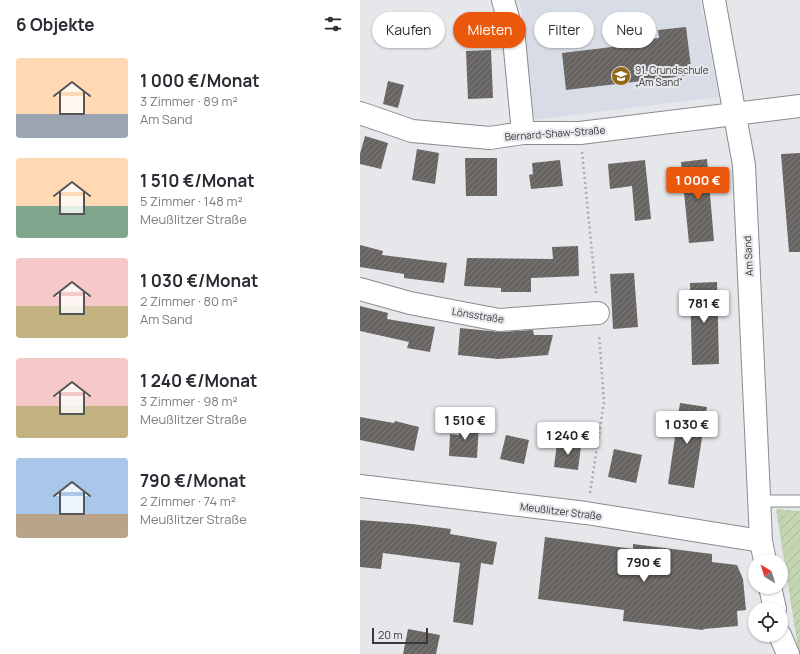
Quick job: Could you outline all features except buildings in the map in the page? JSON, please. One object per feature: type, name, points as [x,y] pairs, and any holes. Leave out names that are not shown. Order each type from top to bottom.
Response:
[{"type":"street","points":[[503,0],[514,39],[523,133]]},
{"type":"street","name":"Am Sand","points":[[714,0],[744,166],[759,501],[763,551]]},
{"type":"street","name":"Bernard-Shaw-Straße","points":[[360,113],[412,131],[490,138],[523,133],[580,133],[800,106]]},
{"type":"street","name":"Lönsstraße","points":[[360,289],[410,303],[499,320],[598,313]]},
{"type":"street","name":"Meußlitzer Straße","points":[[360,486],[586,514],[763,551]]},
{"type":"lane","points":[[759,501],[800,501]]},
{"type":"shaded area","name":"91. Grundschule „Am Sand“","points":[[517,0],[700,0],[719,97],[533,120],[525,48],[526,12],[522,12],[521,6]]},
{"type":"green space","points":[[776,509],[800,511],[800,651],[798,648],[788,585],[788,554],[783,554]]},
{"type":"place","name":"91. Grundschule „Am Sand“","points":[[621,76]]}]
